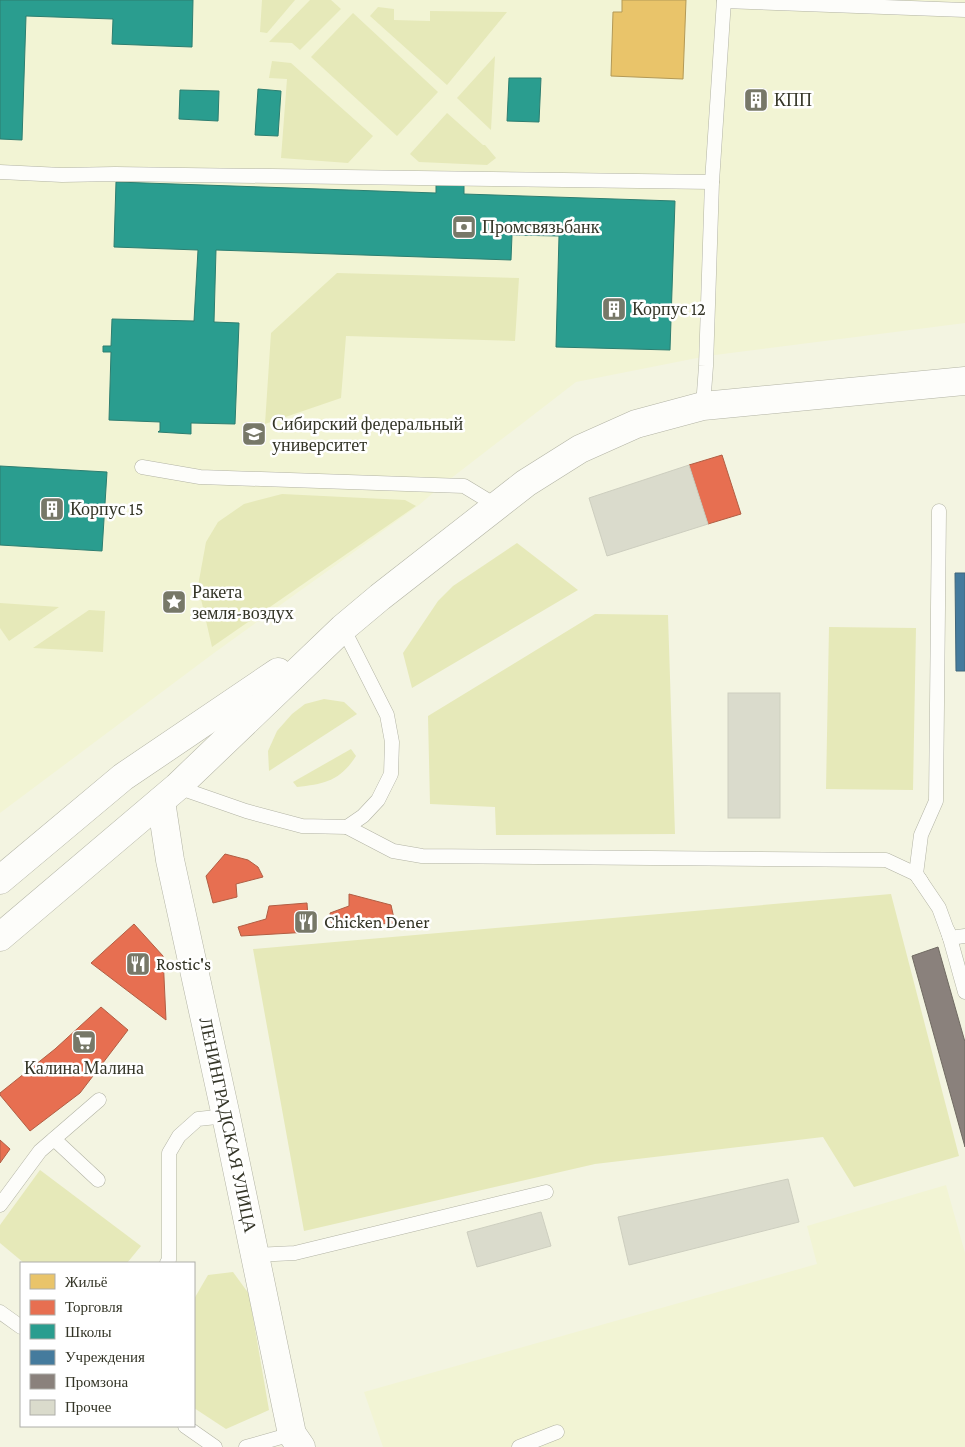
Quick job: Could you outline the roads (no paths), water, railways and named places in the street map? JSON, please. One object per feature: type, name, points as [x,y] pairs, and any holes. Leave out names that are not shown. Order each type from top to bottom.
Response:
[{"type":"main road","points":[[0,937],[169,794],[343,628],[526,483],[580,449],[636,424],[703,406],[965,381]]},
{"type":"main road","points":[[0,880],[123,777],[343,628]]},
{"type":"main road","name":"ЛЕНИНГРАДСКАЯ УЛИЦА","points":[[169,794],[170,860],[296,1440]]},
{"type":"lane","points":[[703,406],[712,182],[724,0],[965,10]]},
{"type":"lane","points":[[0,172],[62,175],[115,174],[712,182]]},
{"type":"lane","points":[[142,467],[200,478],[464,486],[497,506]]},
{"type":"lane","points":[[916,874],[921,835],[936,801],[939,511]]},
{"type":"lane","points":[[343,628],[387,715],[392,742],[392,774],[378,800],[363,816],[347,826]]},
{"type":"lane","points":[[169,794],[302,826],[347,826],[393,851],[422,856],[886,860],[916,874],[939,908],[950,938],[965,992]]},
{"type":"lane","points":[[950,938],[965,936]]},
{"type":"lane","points":[[0,1206],[40,1151],[99,1100]]},
{"type":"lane","points":[[168,1262],[169,1153],[179,1136],[198,1119],[226,1116]]},
{"type":"lane","points":[[54,1139],[98,1180]]},
{"type":"lane","points":[[255,1255],[295,1253],[546,1192]]},
{"type":"lane","points":[[0,1312],[20,1326]]},
{"type":"lane","points":[[186,1427],[215,1447]]},
{"type":"lane","points":[[519,1447],[557,1432]]},
{"type":"lane","points":[[246,1447],[296,1440]]},
{"type":"place","name":"КПП","points":[[756,100]]},
{"type":"place","name":"Промсвязьбанк","points":[[464,227]]},
{"type":"place","name":"Корпус 12","points":[[614,309]]},
{"type":"place","name":"Сибирский федеральный университет","points":[[254,434]]},
{"type":"place","name":"Корпус 15","points":[[52,509]]},
{"type":"place","name":"Ракета земля-воздух","points":[[174,602]]},
{"type":"place","name":"Chicken Dener","points":[[306,922]]},
{"type":"place","name":"Rostic's","points":[[138,964]]},
{"type":"place","name":"Калина Малина","points":[[84,1042]]}]
